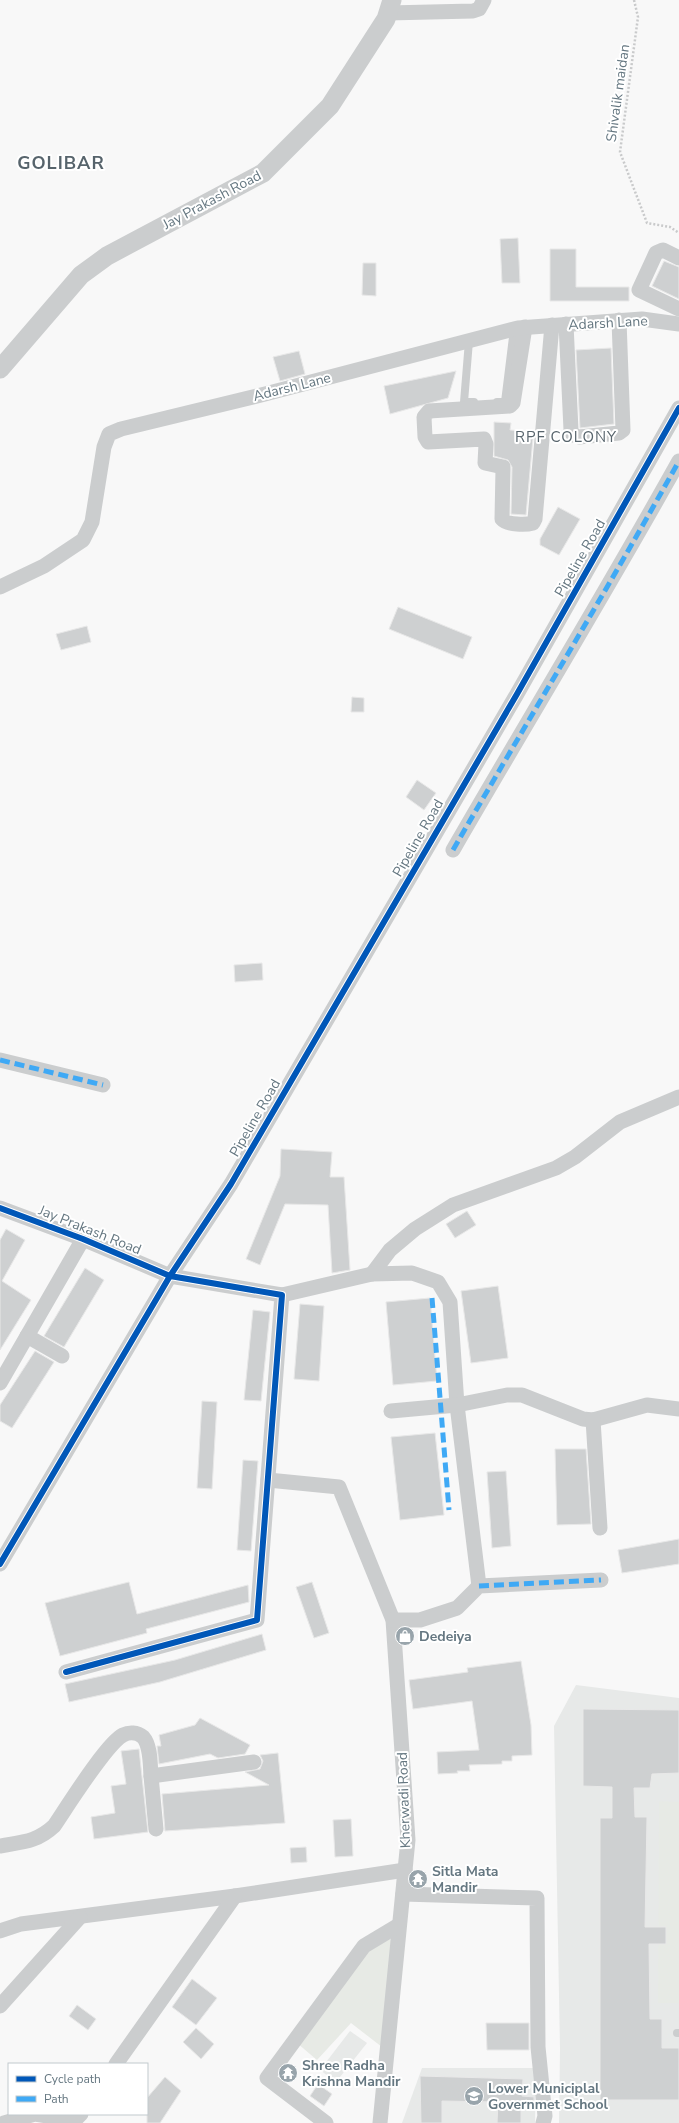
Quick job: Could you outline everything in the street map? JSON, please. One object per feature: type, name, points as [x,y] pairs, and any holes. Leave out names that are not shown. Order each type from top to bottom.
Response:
[{"type":"street","points":[[390,6],[473,11],[479,9],[484,0]]},
{"type":"street","name":"Jay Prakash Road","points":[[0,369],[81,275],[107,256],[263,173],[330,106],[386,19],[390,6]]},
{"type":"street","points":[[679,258],[663,250],[656,253],[639,288],[641,292],[647,296],[679,309]]},
{"type":"street","points":[[642,319],[647,296]]},
{"type":"street","name":"Adarsh Lane","points":[[0,587],[44,566],[83,540],[92,522],[104,447],[109,434],[121,429],[280,390],[519,328],[642,319],[679,324]]},
{"type":"street","points":[[559,325],[571,430],[573,435],[579,437],[619,433],[623,430],[619,320]]},
{"type":"street","points":[[519,328],[513,403],[510,406],[430,411],[424,417],[424,427],[428,442],[484,439],[486,444],[485,463],[503,467],[502,519],[507,522],[529,524],[533,523],[535,519],[559,325]]},
{"type":"street","name":"Pipeline Road","points":[[0,1564],[170,1276],[231,1184],[513,700],[679,408]]},
{"type":"street","points":[[453,850],[577,636],[616,575],[679,460]]},
{"type":"street","points":[[0,1060],[103,1085]]},
{"type":"street","points":[[372,1274],[390,1250],[415,1229],[453,1205],[556,1168],[576,1157],[620,1122],[679,1096]]},
{"type":"street","name":"Jay Prakash Road","points":[[2,1213],[83,1239],[170,1276]]},
{"type":"street","points":[[0,1382],[83,1239]]},
{"type":"street","points":[[170,1276],[282,1295],[372,1274],[412,1273],[438,1282],[450,1302],[457,1404],[479,1586]]},
{"type":"street","points":[[66,1672],[257,1620],[282,1295]]},
{"type":"street","points":[[27,1336],[62,1356]]},
{"type":"street","points":[[391,1411],[457,1404],[507,1395],[522,1395],[583,1419],[593,1420],[647,1404],[679,1409]]},
{"type":"street","points":[[593,1420],[600,1528]]},
{"type":"street","name":"Kherwadi Road","points":[[268,1480],[339,1487],[393,1620],[408,1840],[380,2123]]},
{"type":"street","points":[[393,1620],[420,1620],[457,1608],[479,1586],[601,1580]]},
{"type":"street","points":[[0,1846],[32,1841],[45,1835],[54,1826],[106,1752],[122,1736],[131,1733],[138,1733],[144,1738],[148,1746],[156,1830]]},
{"type":"street","points":[[151,1776],[254,1762]]},
{"type":"street","points":[[0,1931],[21,1924],[235,1896],[405,1870]]},
{"type":"street","points":[[402,1894],[537,1898],[538,2047],[545,2116],[543,2123]]},
{"type":"street","points":[[117,2063],[235,1896]]},
{"type":"street","points":[[0,2006],[80,1917]]},
{"type":"street","points":[[326,2123],[267,2078],[364,1946],[399,1925]]},
{"type":"street","points":[[4,2123],[32,2115]]},
{"type":"street","points":[[41,2115],[71,2120],[77,2118],[79,2115]]},
{"type":"lane","points":[[469,341],[464,402],[505,402],[519,328]]},
{"type":"shaded area","points":[[576,1685],[679,1698],[679,2123],[559,2123],[560,2049],[554,1726]]},
{"type":"shaded area","points":[[659,1801],[679,1802],[679,2003],[658,2003]]},
{"type":"shaded area","points":[[392,1938],[382,2047],[351,2023],[317,2060],[297,2043],[368,1949]]},
{"type":"shaded area","points":[[350,2031],[367,2043],[336,2082],[320,2070]]},
{"type":"shaded area","name":"Lower Municiplal Governmet School","points":[[422,2068],[536,2068],[535,2123],[402,2123]]},
{"type":"building","points":[[518,238],[520,283],[502,283],[500,239]]},
{"type":"building","points":[[550,249],[576,249],[576,287],[629,287],[629,301],[550,301]]},
{"type":"building","points":[[664,261],[679,267],[679,299],[652,286]]},
{"type":"building","points":[[363,263],[376,263],[376,296],[362,295]]},
{"type":"building","points":[[611,348],[614,424],[580,428],[576,350]]},
{"type":"building","points":[[299,351],[305,374],[280,381],[273,357]]},
{"type":"building","points":[[456,371],[448,398],[390,414],[384,386]]},
{"type":"building","points":[[494,422],[511,423],[510,430],[522,431],[522,437],[533,438],[526,515],[511,514],[512,467],[508,460],[494,456]]},
{"type":"building","points":[[558,507],[580,519],[559,555],[540,545],[540,539]]},
{"type":"building","points":[[398,607],[472,637],[463,659],[389,629]]},
{"type":"building","points":[[87,626],[91,642],[61,650],[56,634]]},
{"type":"building","points":[[352,697],[364,698],[364,712],[351,712]]},
{"type":"building","points":[[417,780],[436,793],[424,810],[406,797]]},
{"type":"building","points":[[262,963],[263,980],[235,982],[234,965]]},
{"type":"building","points":[[281,1149],[332,1152],[330,1177],[344,1177],[350,1270],[332,1273],[328,1205],[285,1204],[260,1265],[246,1259],[280,1176]]},
{"type":"building","points":[[467,1211],[476,1225],[455,1238],[446,1224]]},
{"type":"building","points":[[6,1229],[25,1240],[2,1281],[31,1300],[0,1350],[0,1240]]},
{"type":"building","points":[[85,1268],[104,1280],[64,1347],[44,1336]]},
{"type":"building","points":[[498,1286],[508,1358],[471,1363],[461,1291]]},
{"type":"building","points":[[430,1298],[437,1381],[393,1385],[386,1302]]},
{"type":"building","points":[[300,1304],[324,1306],[319,1381],[294,1379]]},
{"type":"building","points":[[253,1310],[270,1312],[261,1401],[244,1400]]},
{"type":"building","points":[[35,1351],[54,1362],[12,1428],[0,1421],[0,1405]]},
{"type":"building","points":[[202,1401],[217,1402],[212,1489],[197,1488]]},
{"type":"building","points":[[435,1433],[444,1515],[400,1520],[391,1437]]},
{"type":"building","points":[[555,1449],[586,1449],[591,1524],[557,1525]]},
{"type":"building","points":[[243,1460],[258,1461],[251,1551],[237,1550]]},
{"type":"building","points":[[506,1471],[511,1546],[492,1548],[487,1472]]},
{"type":"building","points":[[679,1539],[679,1564],[622,1573],[618,1550]]},
{"type":"building","points":[[129,1582],[137,1614],[248,1585],[249,1602],[146,1629],[147,1633],[60,1656],[45,1603]]},
{"type":"building","points":[[312,1582],[329,1633],[314,1638],[296,1587]]},
{"type":"building","points":[[262,1634],[266,1650],[160,1682],[69,1702],[65,1684],[175,1660]]},
{"type":"building","points":[[521,1661],[531,1725],[532,1755],[512,1756],[512,1761],[502,1761],[502,1764],[469,1765],[470,1771],[457,1771],[458,1773],[438,1774],[437,1752],[479,1750],[472,1701],[413,1709],[409,1680],[468,1672],[467,1668]]},
{"type":"building","points":[[583,1709],[679,1710],[679,1773],[652,1774],[650,1788],[634,1788],[635,1817],[647,1817],[645,1927],[666,1927],[666,1944],[649,1944],[650,2019],[662,2019],[662,2048],[679,2048],[679,2100],[600,2100],[600,1818],[612,1818],[612,1787],[583,1786]]},
{"type":"building","points":[[200,1718],[250,1745],[245,1754],[218,1758],[210,1754],[159,1764],[157,1746],[161,1746],[159,1735],[195,1725]]},
{"type":"building","points":[[139,1749],[148,1832],[94,1839],[91,1817],[115,1813],[111,1786],[126,1784],[121,1751]]},
{"type":"building","points":[[278,1753],[285,1823],[165,1831],[162,1794],[269,1785],[245,1772],[260,1769],[263,1761],[260,1755]]},
{"type":"building","points":[[351,1819],[353,1856],[335,1857],[333,1820]]},
{"type":"building","points":[[306,1847],[307,1862],[291,1863],[290,1848]]},
{"type":"building","points":[[192,1979],[217,1998],[196,2025],[172,2007]]},
{"type":"building","points":[[77,2005],[96,2019],[88,2030],[69,2016]]},
{"type":"building","points":[[486,2023],[529,2023],[529,2050],[487,2050]]},
{"type":"building","points":[[196,2028],[214,2044],[201,2059],[183,2042]]},
{"type":"building","name":"Lower Municiplal Governmet School","points":[[420,2076],[523,2079],[522,2096],[534,2097],[534,2101],[521,2107],[521,2123],[497,2123],[498,2102],[442,2101],[442,2123],[421,2123]]},
{"type":"building","points":[[165,2077],[181,2091],[160,2123],[147,2123],[148,2097]]},
{"type":"building","points":[[318,2084],[332,2094],[324,2106],[310,2096]]},
{"type":"marked path","points":[[453,850],[679,461]]},
{"type":"marked path","points":[[0,1060],[103,1085]]},
{"type":"marked path","points":[[432,1298],[449,1510]]},
{"type":"marked path","points":[[479,1586],[601,1580]]},
{"type":"cycle path","points":[[0,1564],[170,1276],[231,1184],[517,694],[679,408]]},
{"type":"cycle path","points":[[0,1208],[83,1239],[170,1276],[282,1295],[257,1620],[66,1672]]},
{"type":"place","name":"Dedeiya","points":[[405,1636]]},
{"type":"place","name":"Sitla Mata Mandir","points":[[418,1879]]},
{"type":"place","name":"Shree Radha Krishna Mandir","points":[[288,2073]]},
{"type":"place","name":"Lower Municiplal Governmet School","points":[[474,2096]]},
{"type":"district","name":"GOLIBAR","points":[[61,163]]},
{"type":"district","name":"RPF COLONY","points":[[566,437]]}]
